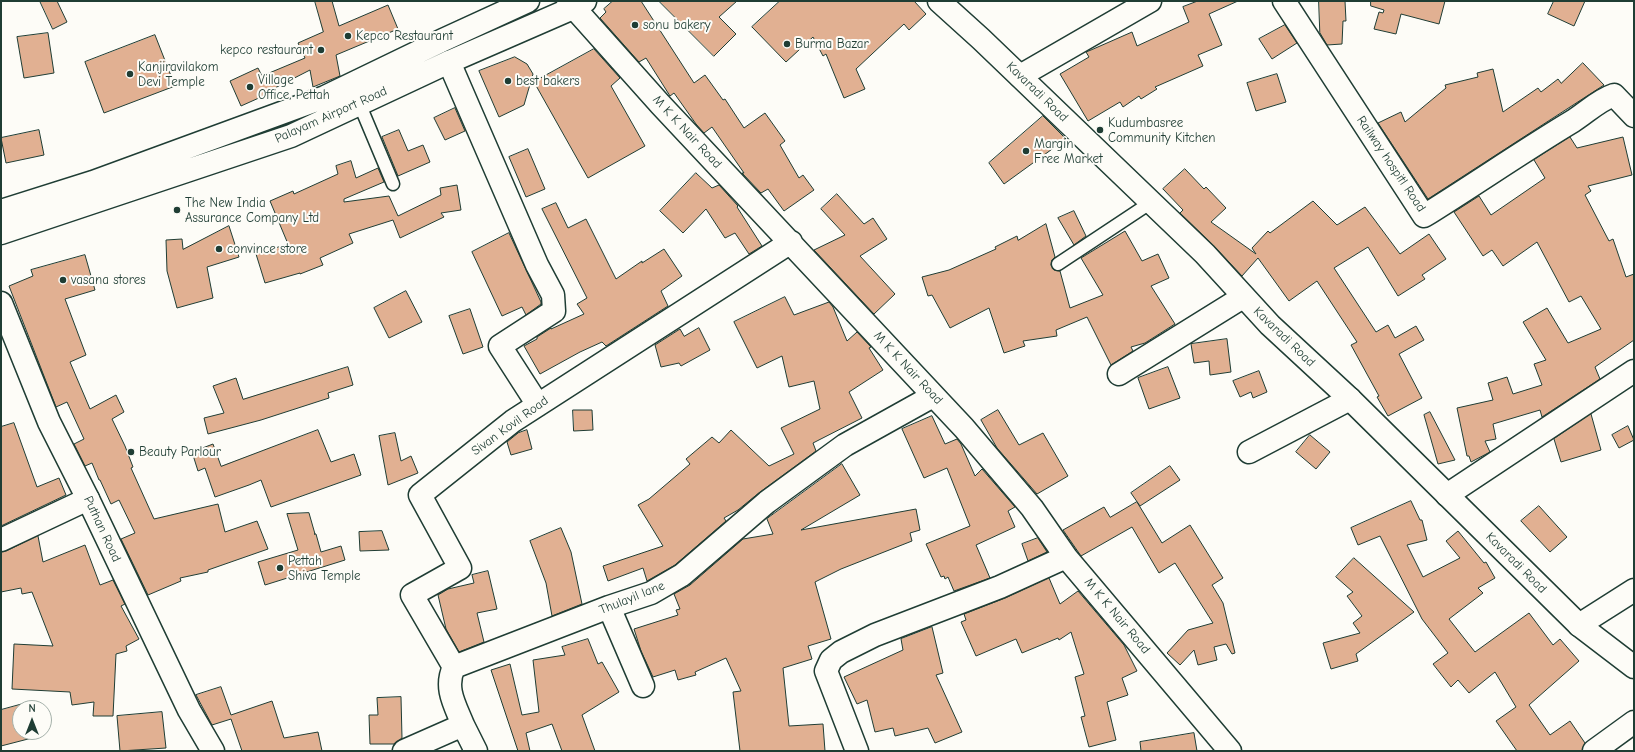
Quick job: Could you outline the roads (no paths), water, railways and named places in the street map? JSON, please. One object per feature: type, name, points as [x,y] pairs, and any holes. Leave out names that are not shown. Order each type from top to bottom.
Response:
[{"type":"street","name":"Palayam Airport Road","points":[[1,210],[93,182],[325,97],[528,1]]},
{"type":"street","name":"Kavaradi Road","points":[[939,1],[1020,76],[1204,254],[1270,325],[1350,399],[1580,626],[1633,666]]},
{"type":"street","points":[[1020,76],[1150,1]]},
{"type":"street","name":"Railway hospitl Road","points":[[1284,1],[1424,216],[1546,136],[1574,120],[1604,98],[1614,95],[1634,116]]},
{"type":"street","name":"Palayam Airport Road","points":[[1,233],[291,136],[575,3]]},
{"type":"street","name":"M K K Nair Road","points":[[575,3],[660,104],[964,428],[1032,508],[1066,557],[1230,751]]},
{"type":"street","points":[[449,62],[537,265],[553,295],[554,311],[500,346],[538,405]]},
{"type":"street","name":"Sivan Kovil Road","points":[[454,667],[412,595],[460,568],[420,494],[513,421],[791,242]]},
{"type":"street","points":[[1119,374],[1244,297]]},
{"type":"street","name":"Puthan Road","points":[[1,303],[49,422],[88,499],[189,710],[213,751]]},
{"type":"street","points":[[1447,495],[1634,371]]},
{"type":"street","name":"Thulayil lane","points":[[454,667],[609,607],[651,593],[682,575],[767,502],[845,445],[933,396]]},
{"type":"street","points":[[1249,452],[1350,399]]},
{"type":"street","points":[[1,540],[88,499]]},
{"type":"street","points":[[857,751],[826,671],[831,660],[841,652],[875,634],[1000,587],[1066,557]]},
{"type":"street","points":[[1580,626],[1634,590]]},
{"type":"street","points":[[609,607],[644,686]]},
{"type":"street","points":[[454,667],[449,677],[450,692],[463,725],[476,751]]},
{"type":"street","points":[[1594,751],[1634,722]]},
{"type":"street","points":[[404,751],[463,725]]},
{"type":"lane","points":[[359,103],[393,184]]},
{"type":"lane","points":[[1058,264],[1150,203]]},
{"type":"place","name":"sonu bakery","points":[[635,25]]},
{"type":"place","name":"Kepco Restaurant","points":[[348,36]]},
{"type":"place","name":"Burma Bazar","points":[[787,44]]},
{"type":"place","name":"kepco restaurant","points":[[321,50]]},
{"type":"place","name":"Kanjiravilakom Devi Temple","points":[[130,74]]},
{"type":"place","name":"best bakers","points":[[508,81]]},
{"type":"place","name":"Village Office, Pettah","points":[[250,87]]},
{"type":"place","name":"Kudumbasree Community Kitchen","points":[[1100,130]]},
{"type":"place","name":"Margin Free Market","points":[[1026,151]]},
{"type":"place","name":"The New India Assurance Company Ltd","points":[[177,210]]},
{"type":"place","name":"convince store","points":[[219,249]]},
{"type":"place","name":"vasana stores","points":[[63,280]]},
{"type":"place","name":"Beauty Parlour","points":[[131,452]]},
{"type":"place","name":"Pettah Shiva Temple","points":[[280,568]]}]
